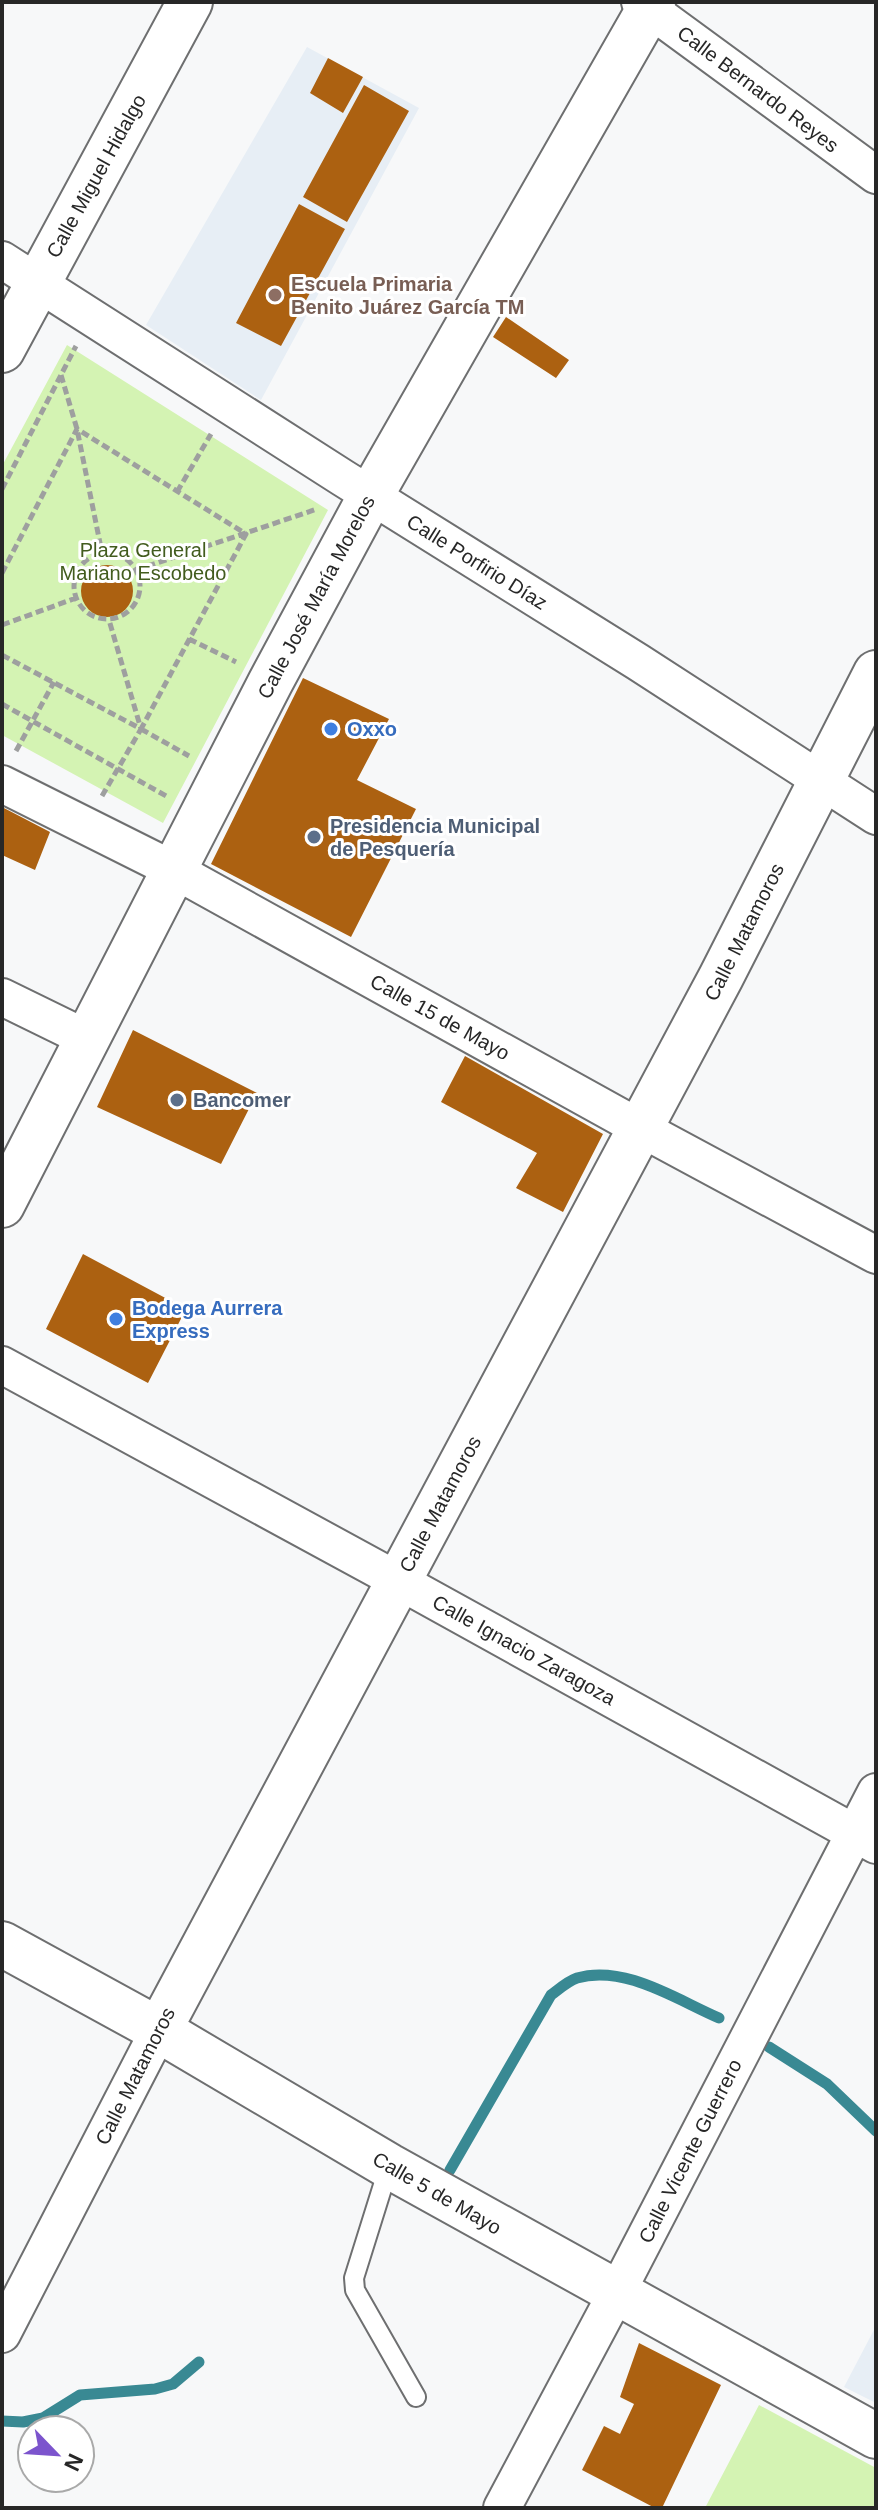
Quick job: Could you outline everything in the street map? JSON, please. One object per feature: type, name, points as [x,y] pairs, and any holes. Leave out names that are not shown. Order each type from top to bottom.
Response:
[{"type":"street","name":"Calle Miguel Hidalgo","points":[[2,350],[20,271],[190,2]]},
{"type":"street","name":"Calle Bernardo Reyes","points":[[648,4],[876,175]]},
{"type":"street","name":"Calle José María Morelos","points":[[2,1205],[263,696],[371,495],[648,4]]},
{"type":"street","name":"Calle Porfirio Díaz","points":[[20,271],[91,317],[182,362],[228,404],[876,816]]},
{"type":"street","name":"Calle Matamoros","points":[[2,2334],[159,2030],[640,1128],[876,673]]},
{"type":"street","name":"Calle 15 de Mayo","points":[[2,784],[174,870],[876,1255]]},
{"type":"street","points":[[2,997],[88,1039]]},
{"type":"street","name":"Calle Ignacio Zaragoza","points":[[2,1365],[865,1839]]},
{"type":"street","name":"Calle Vicente Guerrero","points":[[502,2508],[865,1839],[876,1792]]},
{"type":"street","name":"Calle 5 de Mayo","points":[[2,1944],[159,2030],[389,2166],[616,2294],[876,2436]]},
{"type":"lane","points":[[389,2166],[354,2278],[355,2290],[416,2397]]},
{"type":"path","points":[[2,489],[91,317]]},
{"type":"path","points":[[61,375],[77,429],[102,553]]},
{"type":"path","points":[[177,492],[228,404]]},
{"type":"path","points":[[77,429],[246,534]]},
{"type":"path","points":[[3,570],[77,429]]},
{"type":"path","points":[[136,570],[327,505],[320,519]]},
{"type":"path","points":[[119,770],[246,534]]},
{"type":"path","points":[[102,553],[121,556],[136,570],[140,591],[129,611],[109,620],[89,615],[76,598],[74,578],[78,569],[84,562],[102,553]]},
{"type":"path","points":[[2,625],[76,598]]},
{"type":"path","points":[[109,620],[141,729]]},
{"type":"path","points":[[189,639],[241,665]]},
{"type":"path","points":[[2,655],[191,756],[183,770]]},
{"type":"path","points":[[32,721],[54,682]]},
{"type":"path","points":[[2,704],[168,797],[176,784]]},
{"type":"shaded area","points":[[307,47],[419,108],[261,400],[146,325]]},
{"type":"shaded area","points":[[876,2326],[876,2403],[844,2387]]},
{"type":"green space","name":"Plaza General Mariano Escobedo","points":[[67,345],[328,510],[163,823],[2,735],[2,466]]},
{"type":"green space","points":[[759,2405],[876,2468],[876,2508],[705,2508]]},
{"type":"building","points":[[328,58],[363,77],[343,113],[310,93]]},
{"type":"building","points":[[364,85],[409,111],[347,222],[303,197]]},
{"type":"building","points":[[299,204],[345,229],[281,346],[236,323]]},
{"type":"building","points":[[506,317],[569,360],[556,378],[493,337]]},
{"type":"building","points":[[107,565],[125,573],[133,591],[125,609],[107,617],[89,609],[81,591],[89,573]]},
{"type":"building","name":"Presidencia Municipal de Pesquería","points":[[303,678],[389,719],[357,780],[416,809],[351,937],[211,864]]},
{"type":"building","points":[[2,807],[50,832],[35,870],[2,855]]},
{"type":"building","name":"Bancomer","points":[[133,1030],[257,1093],[221,1164],[97,1107]]},
{"type":"building","points":[[465,1056],[603,1134],[563,1212],[516,1188],[537,1153],[441,1102]]},
{"type":"building","name":"Bodega Aurrera Express","points":[[83,1254],[186,1309],[148,1383],[46,1329]]},
{"type":"building","points":[[639,2343],[721,2385],[662,2508],[655,2508],[582,2470],[604,2426],[620,2434],[634,2404],[620,2397]]},
{"type":"waterway","points":[[450,2170],[551,1995],[570,1981],[595,1975],[632,1980],[719,2018]]},
{"type":"waterway","points":[[769,2047],[827,2084],[876,2131]]},
{"type":"waterway","points":[[2,2421],[23,2422],[43,2418],[80,2395],[155,2389],[173,2384],[199,2362]]},
{"type":"place","name":"Escuela Primaria Benito Juárez García TM","points":[[275,295]]},
{"type":"place","name":"Oxxo","points":[[331,729]]},
{"type":"place","name":"Presidencia Municipal de Pesquería","points":[[314,837]]},
{"type":"place","name":"Bancomer","points":[[177,1100]]},
{"type":"place","name":"Bodega Aurrera Express","points":[[116,1319]]}]
